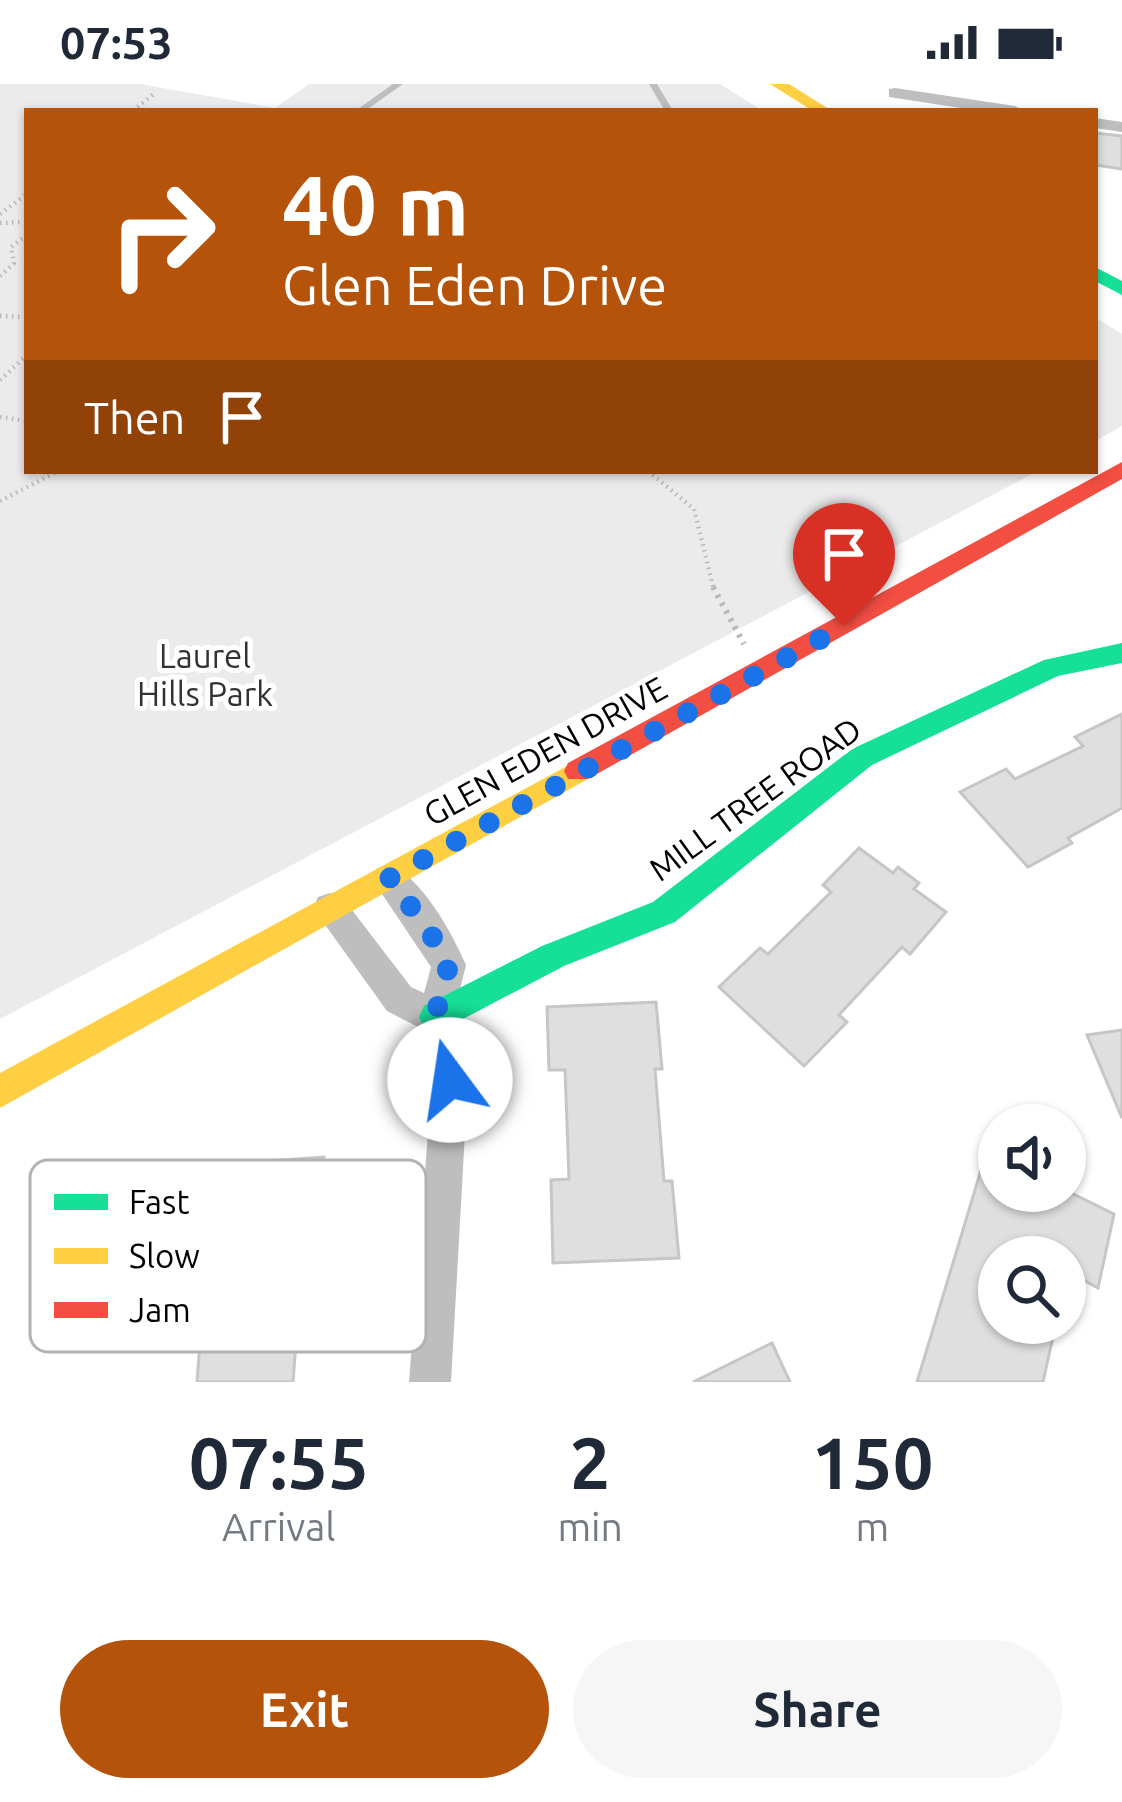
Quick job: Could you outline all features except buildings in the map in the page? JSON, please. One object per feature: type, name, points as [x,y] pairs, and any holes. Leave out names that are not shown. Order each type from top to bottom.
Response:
[{"type":"main road","points":[[778,84],[819,108]]},
{"type":"main road","name":"GLEN EDEN DRIVE","points":[[0,1090],[1122,469]]},
{"type":"main road","name":"MILL TREE ROAD","points":[[435,1017],[553,956],[664,912],[862,757],[1053,667],[1122,652]]},
{"type":"street","points":[[895,93],[995,108]]},
{"type":"street","points":[[388,879],[422,920],[449,964],[435,1017],[450,1080],[430,1382]]},
{"type":"street","points":[[331,908],[399,999],[435,1017]]},
{"type":"lane","points":[[363,108],[399,84]]},
{"type":"path","points":[[137,108],[155,93]]},
{"type":"path","points":[[0,276],[14,263],[11,247],[24,237]]},
{"type":"path","points":[[0,380],[24,359]]},
{"type":"path","points":[[0,501],[52,474]]},
{"type":"path","points":[[652,474],[694,508],[703,562],[724,621],[764,670]]},
{"type":"green space","name":"Laurel Hills Park","points":[[0,84],[140,84],[275,108],[24,108],[24,474],[1032,474],[0,1019]]},
{"type":"green space","name":"Laurel Hills Park","points":[[309,84],[720,84],[758,108],[275,108]]},
{"type":"green space","points":[[1098,319],[1122,334],[1122,426],[1098,439]]},
{"type":"traffic: fast","points":[[1098,275],[1122,289]]},
{"type":"traffic: fast","points":[[435,1017],[553,956],[664,912],[862,757],[1053,667],[1122,653]]},
{"type":"traffic: slow","points":[[778,84],[819,108]]},
{"type":"traffic: slow","points":[[0,1091],[578,771]]},
{"type":"traffic: jam","points":[[578,771],[1122,469]]},
{"type":"route","points":[[450,1080],[435,1017],[449,964],[422,920],[388,879],[844,626]]}]
